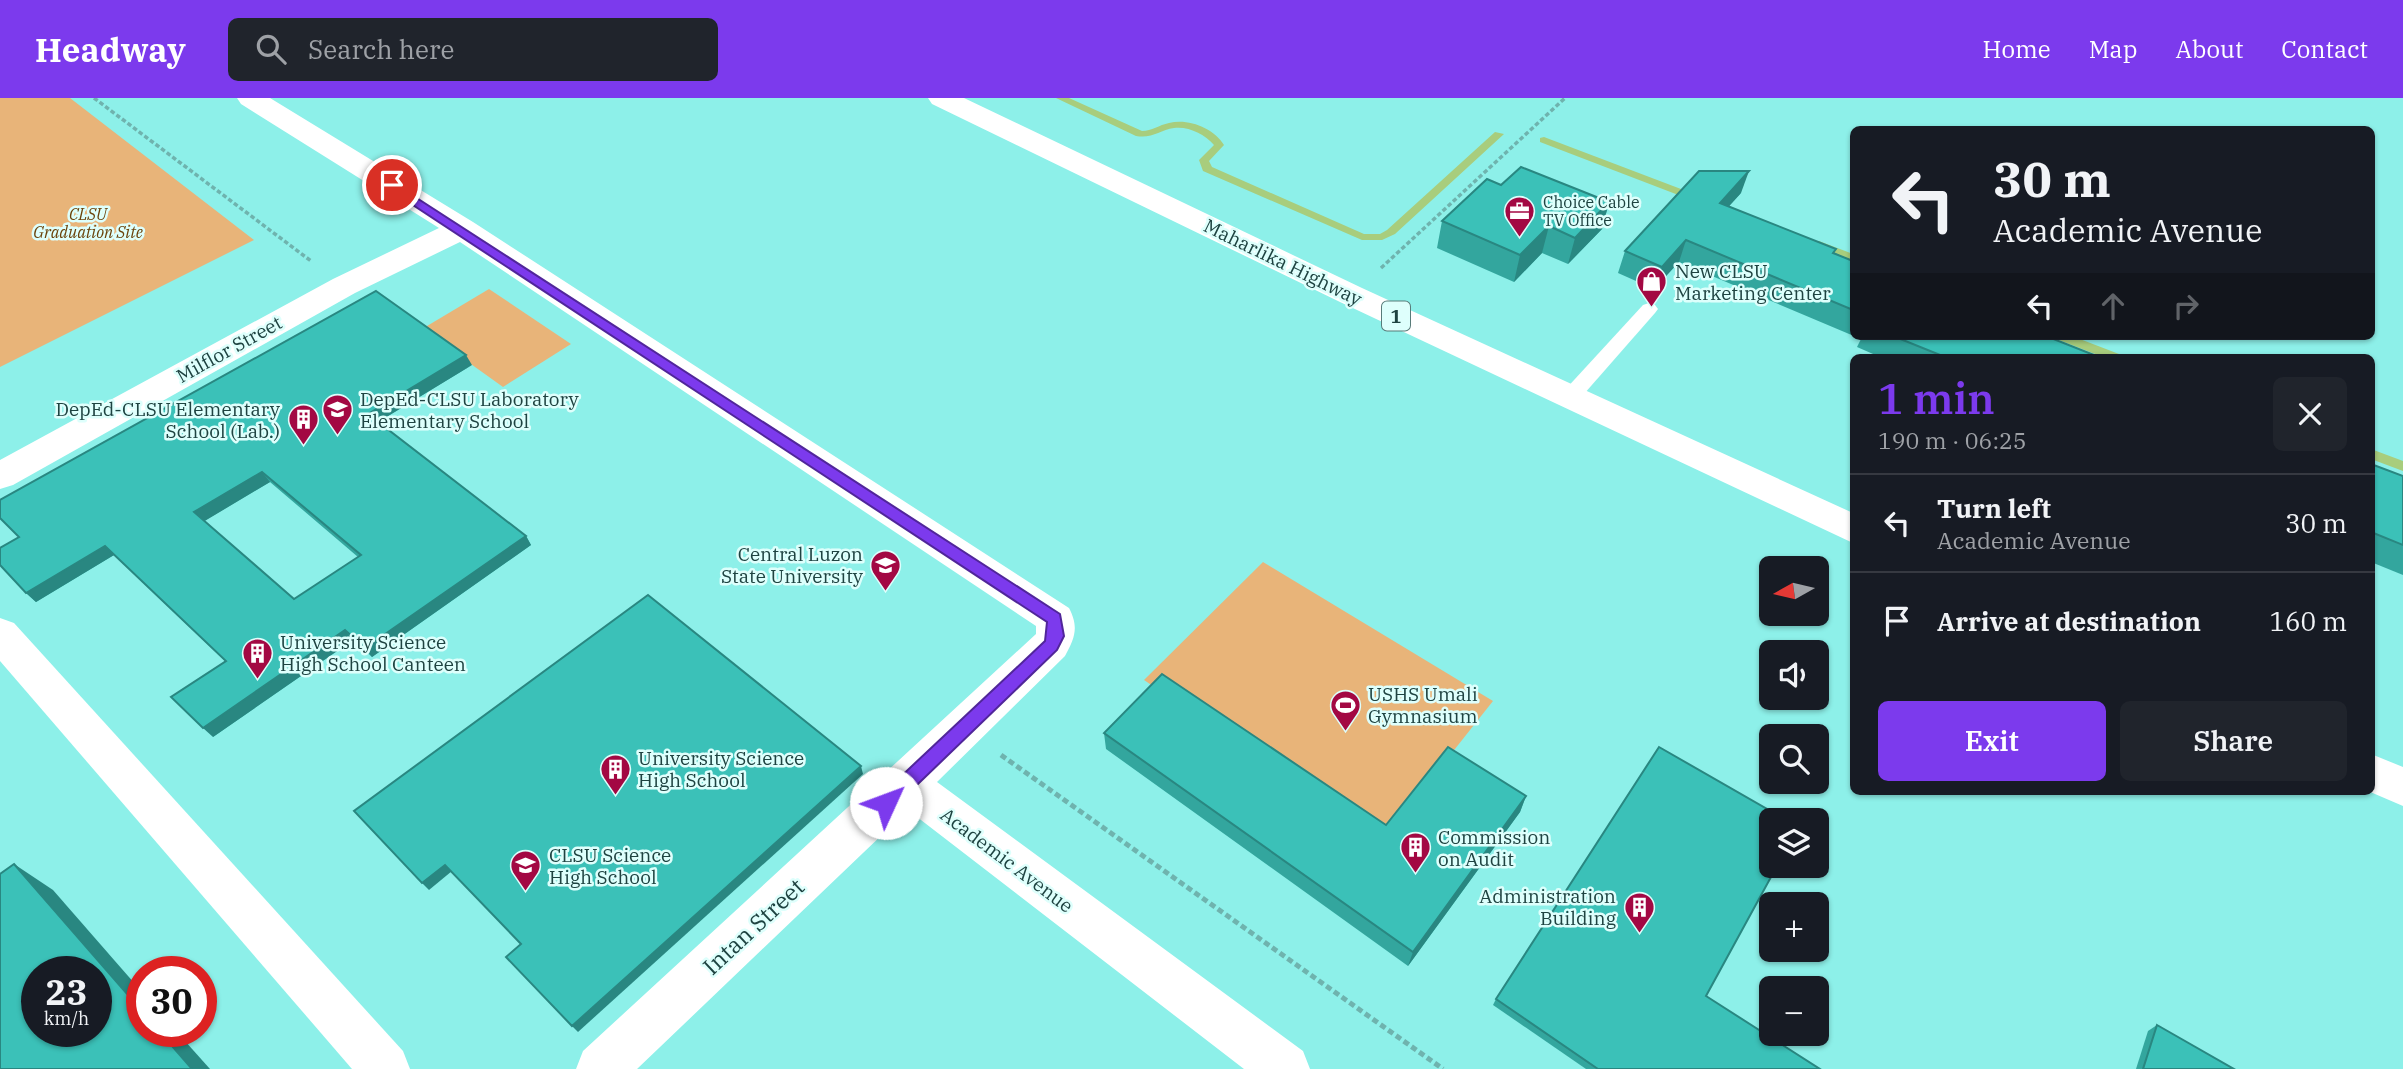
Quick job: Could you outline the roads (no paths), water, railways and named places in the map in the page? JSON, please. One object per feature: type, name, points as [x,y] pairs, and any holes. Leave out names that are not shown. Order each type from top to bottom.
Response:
[{"type":"main road","points":[[251,98],[462,229],[1055,619],[1056,636],[1051,645],[906,784]]},
{"type":"main road","name":"Maharlika Highway","points":[[942,98],[1351,295],[1850,528]]},
{"type":"main road","name":"Milflor Street","points":[[0,477],[344,286],[462,229]]},
{"type":"main road","points":[[0,634],[385,1069]]},
{"type":"main road","points":[[2375,774],[2403,787]]},
{"type":"main road","name":"Intan Street","points":[[600,1069],[906,784]]},
{"type":"main road","name":"Academic Avenue","points":[[906,784],[1286,1069]]},
{"type":"lane","points":[[1570,397],[1650,309]]},
{"type":"waterway","points":[[1061,98],[1140,134],[1150,134],[1168,126],[1179,125],[1206,132],[1219,145],[1204,160],[1207,169],[1362,237],[1382,237],[1391,232],[1499,134]]},
{"type":"waterway","points":[[1544,140],[1698,199]]},
{"type":"waterway","points":[[1819,244],[1850,257]]},
{"type":"waterway","points":[[2070,340],[2107,354]]},
{"type":"waterway","points":[[2375,456],[2403,466]]},
{"type":"place","name":"Choice Cable TV Office","points":[[1520,238]]},
{"type":"place","name":"New CLSU Marketing Center","points":[[1652,309]]},
{"type":"place","name":"DepEd-CLSU Laboratory Elementary School","points":[[337,437]]},
{"type":"place","name":"DepEd-CLSU Elementary School (Lab.)","points":[[303,447]]},
{"type":"place","name":"Central Luzon State University","points":[[886,592]]},
{"type":"place","name":"University Science High School Canteen","points":[[257,680]]},
{"type":"place","name":"USHS Umali Gymnasium","points":[[1345,732]]},
{"type":"place","name":"University Science High School","points":[[615,796]]},
{"type":"place","name":"Commission on Audit","points":[[1415,875]]},
{"type":"place","name":"CLSU Science High School","points":[[526,893]]},
{"type":"place","name":"Administration Building","points":[[1639,934]]},
{"type":"park label","name":"CLSU Graduation Site","points":[[88,223]]}]
